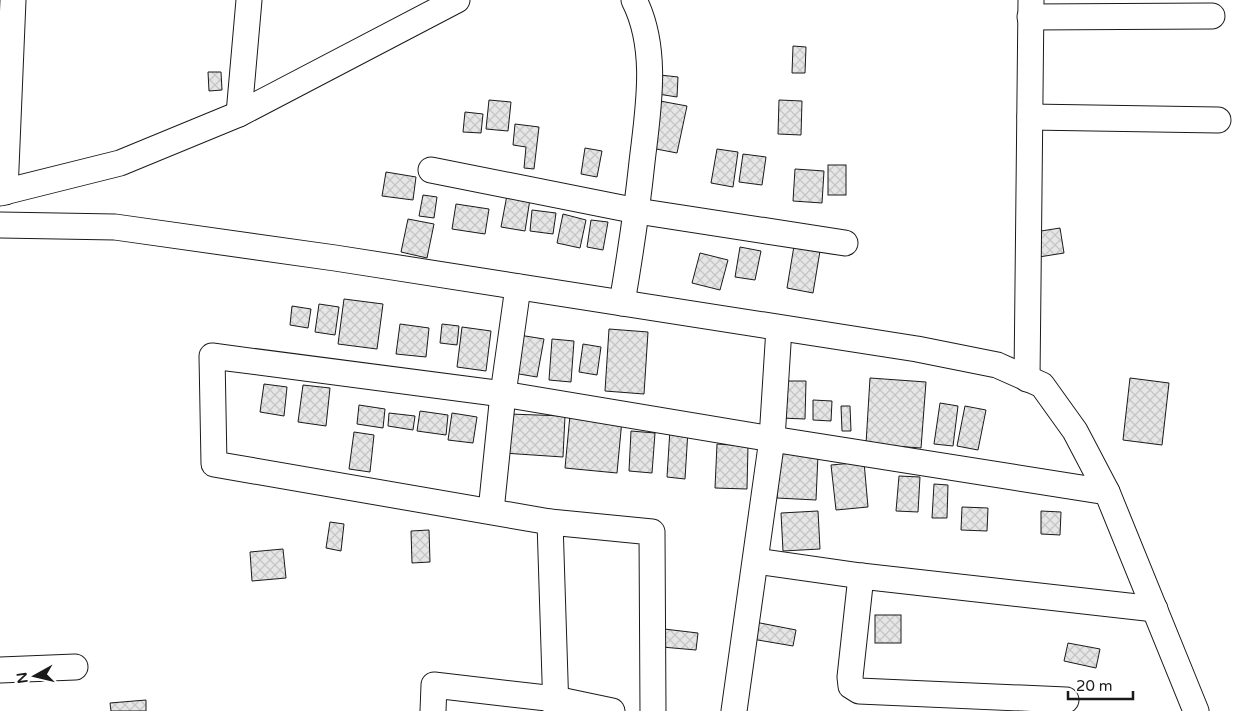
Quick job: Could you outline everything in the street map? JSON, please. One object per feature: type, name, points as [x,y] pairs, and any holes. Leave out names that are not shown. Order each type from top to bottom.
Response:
[{"type":"street","points":[[13,0],[2,193],[120,163],[239,114],[457,0]]},
{"type":"street","points":[[239,114],[249,0]]},
{"type":"street","points":[[622,303],[637,211],[648,113],[649,65],[646,33],[640,12],[634,0]]},
{"type":"street","points":[[1027,379],[1031,8],[1212,16]]},
{"type":"street","points":[[1030,117],[1218,120]]},
{"type":"street","points":[[431,170],[637,211],[845,243]]},
{"type":"street","points":[[0,226],[115,226],[336,258],[917,349],[998,365],[1042,385],[1075,431],[1107,492],[1196,711]]},
{"type":"street","points":[[490,512],[503,394],[518,287]]},
{"type":"street","points":[[734,711],[772,439],[779,328]]},
{"type":"street","points":[[653,711],[652,532],[550,522],[214,464],[212,356],[503,394],[1107,492]]},
{"type":"street","points":[[550,522],[556,705]]},
{"type":"street","points":[[756,561],[861,576],[1154,609]]},
{"type":"street","points":[[861,576],[850,677],[851,686],[859,691],[1066,700]]},
{"type":"street","points":[[0,670],[75,667]]},
{"type":"street","points":[[433,711],[434,686],[556,705],[612,711]]},
{"type":"building","points":[[793,46],[806,47],[805,73],[792,73]]},
{"type":"building","points":[[208,72],[221,72],[222,90],[209,91]]},
{"type":"building","points":[[660,75],[678,77],[677,97],[658,94]]},
{"type":"building","points":[[489,100],[511,102],[508,131],[486,129]]},
{"type":"building","points":[[779,100],[802,101],[801,135],[778,134]]},
{"type":"building","points":[[660,101],[687,106],[677,153],[651,148]]},
{"type":"building","points":[[465,112],[483,114],[481,133],[463,132]]},
{"type":"building","points":[[515,124],[539,127],[534,169],[524,168],[526,147],[513,145]]},
{"type":"building","points":[[585,148],[602,151],[597,177],[581,174]]},
{"type":"building","points":[[717,149],[738,152],[733,187],[711,183]]},
{"type":"building","points":[[743,154],[766,157],[762,185],[739,182]]},
{"type":"building","points":[[828,165],[846,165],[846,195],[828,195]]},
{"type":"building","points":[[795,169],[824,171],[822,203],[793,201]]},
{"type":"building","points":[[386,172],[416,177],[413,200],[382,196]]},
{"type":"building","points":[[423,195],[437,197],[434,218],[419,216]]},
{"type":"building","points":[[507,195],[530,199],[525,231],[501,227]]},
{"type":"building","points":[[456,204],[489,209],[485,234],[452,229]]},
{"type":"building","points":[[532,210],[556,213],[553,234],[530,231]]},
{"type":"building","points":[[563,214],[586,220],[580,248],[557,243]]},
{"type":"building","points":[[408,219],[434,224],[427,258],[401,252]]},
{"type":"building","points":[[591,220],[608,222],[603,250],[587,247]]},
{"type":"building","points":[[1060,228],[1064,253],[1039,257],[1035,232]]},
{"type":"building","points":[[794,246],[820,251],[813,293],[787,288]]},
{"type":"building","points":[[740,247],[761,251],[755,280],[735,277]]},
{"type":"building","points":[[700,253],[728,260],[720,290],[692,283]]},
{"type":"building","points":[[344,299],[383,304],[377,349],[338,344]]},
{"type":"building","points":[[319,304],[339,307],[335,335],[315,332]]},
{"type":"building","points":[[292,306],[311,309],[308,328],[290,325]]},
{"type":"building","points":[[400,324],[429,328],[426,357],[396,354]]},
{"type":"building","points":[[442,324],[459,326],[457,345],[440,343]]},
{"type":"building","points":[[462,327],[491,331],[486,371],[457,367]]},
{"type":"building","points":[[609,329],[648,332],[644,394],[605,391]]},
{"type":"building","points":[[519,335],[544,339],[537,377],[513,373]]},
{"type":"building","points":[[552,339],[574,341],[571,382],[549,380]]},
{"type":"building","points":[[583,344],[601,347],[597,375],[579,372]]},
{"type":"building","points":[[870,378],[926,382],[921,448],[866,444]]},
{"type":"building","points":[[1130,378],[1169,383],[1162,445],[1123,440]]},
{"type":"building","points":[[782,381],[806,381],[805,419],[781,418]]},
{"type":"building","points":[[264,384],[287,387],[284,416],[260,412]]},
{"type":"building","points":[[303,385],[330,388],[326,426],[298,422]]},
{"type":"building","points":[[813,400],[832,401],[831,421],[813,420]]},
{"type":"building","points":[[940,403],[958,406],[953,446],[934,444]]},
{"type":"building","points":[[359,405],[385,409],[383,428],[357,424]]},
{"type":"building","points":[[841,406],[850,406],[851,431],[842,431]]},
{"type":"building","points":[[965,406],[986,410],[978,450],[957,446]]},
{"type":"building","points":[[420,411],[448,415],[446,435],[417,431]]},
{"type":"building","points":[[389,413],[415,416],[413,430],[388,426]]},
{"type":"building","points":[[452,413],[477,417],[473,443],[448,440]]},
{"type":"building","points":[[509,414],[565,416],[563,457],[503,453]]},
{"type":"building","points":[[570,415],[622,420],[617,473],[565,468]]},
{"type":"building","points":[[670,429],[688,430],[685,479],[667,477]]},
{"type":"building","points":[[631,431],[655,433],[652,473],[629,471]]},
{"type":"building","points":[[354,432],[374,435],[370,472],[349,469]]},
{"type":"building","points":[[717,444],[748,446],[747,489],[715,488]]},
{"type":"building","points":[[779,453],[818,455],[816,500],[777,498]]},
{"type":"building","points":[[864,462],[868,507],[836,510],[831,465]]},
{"type":"building","points":[[899,476],[920,477],[918,512],[896,511]]},
{"type":"building","points":[[934,484],[948,485],[947,518],[932,518]]},
{"type":"building","points":[[962,507],[988,508],[987,531],[961,530]]},
{"type":"building","points":[[818,511],[820,549],[783,551],[781,513]]},
{"type":"building","points":[[1041,511],[1061,512],[1060,535],[1041,534]]},
{"type":"building","points":[[330,522],[344,524],[341,551],[326,548]]},
{"type":"building","points":[[429,530],[430,562],[412,563],[411,531]]},
{"type":"building","points":[[283,549],[286,578],[252,581],[250,552]]},
{"type":"building","points":[[875,615],[901,615],[901,643],[875,643]]},
{"type":"building","points":[[755,622],[796,630],[793,646],[752,639]]},
{"type":"building","points":[[664,629],[698,633],[696,650],[662,647]]},
{"type":"building","points":[[1068,643],[1100,649],[1096,668],[1064,661]]},
{"type":"building","points":[[146,700],[146,711],[111,711],[110,703]]}]
